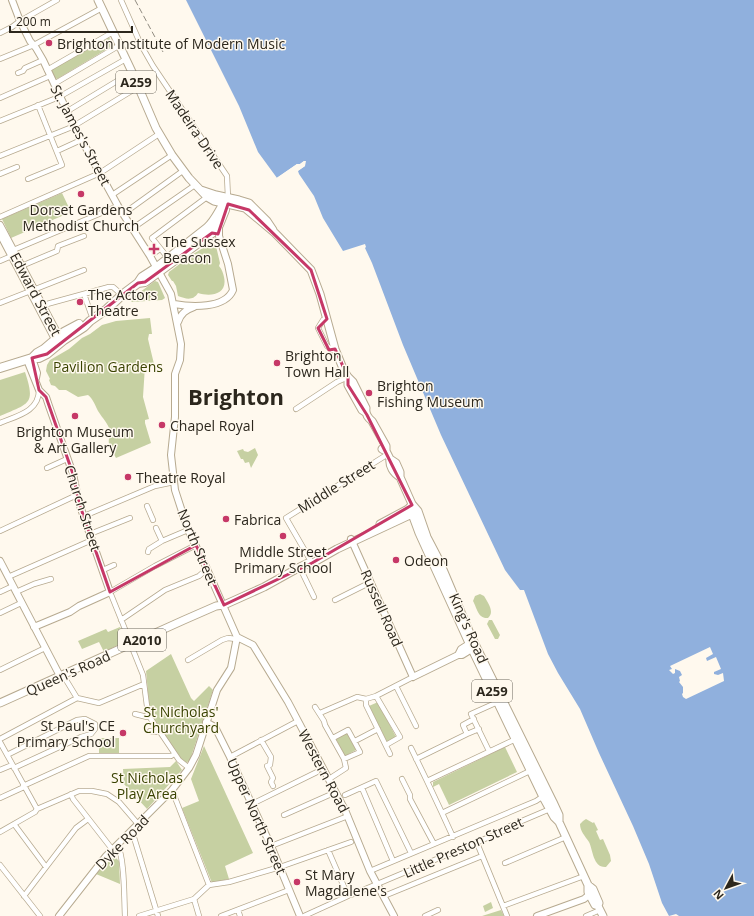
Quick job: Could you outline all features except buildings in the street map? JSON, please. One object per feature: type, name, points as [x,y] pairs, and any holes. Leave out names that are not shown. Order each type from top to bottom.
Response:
[{"type":"highway","points":[[0,368],[30,359],[82,323],[92,320],[138,283],[142,277],[157,270],[215,235],[226,202]]},
{"type":"highway","points":[[157,270],[168,258],[199,234],[214,220],[226,202]]},
{"type":"main road","name":"A259","points":[[98,0],[120,45],[159,134],[172,155],[207,197],[214,201],[226,202],[249,210],[302,260],[311,270],[327,319]]},
{"type":"main road","name":"A259","points":[[198,187],[216,195],[226,202]]},
{"type":"main road","name":"King's Road","points":[[327,319],[335,349],[348,377],[349,387],[362,410],[367,415],[368,423],[382,449],[388,455],[389,464],[395,475],[400,477],[412,505],[418,511],[427,537],[439,560],[472,645]]},
{"type":"main road","points":[[396,518],[412,514],[412,505]]},
{"type":"main road","points":[[396,518],[412,505]]},
{"type":"main road","name":"King's Road","points":[[412,514],[422,539],[500,701],[530,770],[541,776],[559,815],[559,822],[588,885],[590,894],[595,905],[601,911]]},
{"type":"main road","name":"A2010","points":[[278,580],[282,580],[396,518]]},
{"type":"main road","name":"A2010","points":[[224,605],[278,580],[308,563],[312,563]]},
{"type":"main road","name":"Queen's Road","points":[[0,703],[62,676],[130,642],[216,606],[224,605]]},
{"type":"main road","name":"King's Road","points":[[500,701],[530,770],[554,818],[559,822]]},
{"type":"main road","name":"King's Road","points":[[588,885],[594,891],[601,911]]},
{"type":"street","name":"St. James's Street","points":[[12,0],[30,42],[34,45],[43,60],[66,112],[81,140],[118,206],[150,256],[171,294],[178,322]]},
{"type":"street","points":[[0,33],[57,0]]},
{"type":"street","name":"Madeira Drive","points":[[121,0],[141,45],[153,66],[227,176],[226,202]]},
{"type":"street","points":[[0,59],[34,45],[102,8]]},
{"type":"street","points":[[0,98],[48,73],[113,32]]},
{"type":"street","points":[[54,84],[120,45]]},
{"type":"street","points":[[0,122],[59,97],[126,59]]},
{"type":"street","points":[[18,73],[23,71],[25,68],[43,60]]},
{"type":"street","points":[[66,112],[132,72]]},
{"type":"street","points":[[0,156],[74,126],[138,87]]},
{"type":"street","points":[[28,179],[62,165],[38,105]]},
{"type":"street","points":[[0,217],[100,173],[159,134]]},
{"type":"street","points":[[57,151],[81,140]]},
{"type":"street","points":[[112,195],[172,155]]},
{"type":"street","points":[[9,164],[11,169]]},
{"type":"street","points":[[0,174],[18,167]]},
{"type":"street","points":[[123,214],[184,170]]},
{"type":"street","points":[[133,228],[198,187]]},
{"type":"street","points":[[168,258],[152,238],[207,197]]},
{"type":"street","points":[[0,261],[12,253],[118,206]]},
{"type":"street","name":"Edward Street","points":[[0,225],[12,253],[58,341]]},
{"type":"street","name":"Edward Street","points":[[0,234],[12,253]]},
{"type":"street","points":[[178,322],[183,313],[194,307],[223,301],[227,299],[233,290],[228,264],[215,235],[199,234]]},
{"type":"street","points":[[19,267],[57,251],[58,246],[84,236]]},
{"type":"street","points":[[150,256],[160,249]]},
{"type":"street","points":[[0,302],[84,270]]},
{"type":"street","points":[[47,304],[109,287],[113,287],[122,295]]},
{"type":"street","points":[[84,294],[92,320]]},
{"type":"street","points":[[174,304],[194,307]]},
{"type":"street","name":"King's Road","points":[[327,319],[323,320],[318,328],[327,346],[332,350],[335,349]]},
{"type":"street","name":"North Street","points":[[178,322],[181,344],[180,360],[175,374],[175,417],[171,462],[175,490],[188,530],[224,605],[237,638]]},
{"type":"street","name":"Church Street","points":[[30,359],[37,374],[36,378],[39,390],[46,398],[73,474],[77,495],[110,592],[140,667],[149,717],[174,754],[188,768]]},
{"type":"street","points":[[296,410],[337,382],[348,377]]},
{"type":"street","points":[[0,424],[25,413],[34,407],[39,398],[39,390]]},
{"type":"street","name":"Middle Street","points":[[312,563],[286,518],[388,455]]},
{"type":"street","points":[[47,468],[67,459]]},
{"type":"street","points":[[84,516],[155,486],[174,482]]},
{"type":"street","points":[[0,531],[77,495]]},
{"type":"street","points":[[147,506],[153,520]]},
{"type":"street","points":[[8,577],[130,518]]},
{"type":"street","points":[[156,528],[162,541]]},
{"type":"street","points":[[148,552],[149,549],[162,541],[188,530]]},
{"type":"street","name":"Russell Road","points":[[352,541],[413,677]]},
{"type":"street","points":[[34,627],[70,612],[79,606],[110,592],[155,566],[196,546]]},
{"type":"street","points":[[1,564],[45,648],[77,698]]},
{"type":"street","points":[[103,570],[114,565]]},
{"type":"street","points":[[121,620],[165,590],[199,576],[207,569]]},
{"type":"street","points":[[301,570],[314,597]]},
{"type":"street","points":[[16,592],[34,584],[51,579]]},
{"type":"street","points":[[334,600],[371,582]]},
{"type":"street","points":[[0,592],[13,586]]},
{"type":"street","points":[[0,613],[21,603]]},
{"type":"street","points":[[188,660],[225,638],[237,638]]},
{"type":"street","name":"Western Road","points":[[237,638],[249,642],[255,648],[288,702],[348,816],[370,871],[394,916]]},
{"type":"street","name":"Dyke Road","points":[[59,916],[114,847],[132,831],[172,790],[188,768],[196,755],[218,688],[231,668],[237,638]]},
{"type":"street","points":[[320,713],[358,697],[366,699],[376,696],[458,655],[462,655],[472,645]]},
{"type":"street","points":[[0,670],[45,648]]},
{"type":"street","points":[[0,739],[77,698],[99,703],[144,684]]},
{"type":"street","points":[[396,686],[416,726]]},
{"type":"street","points":[[376,696],[400,737],[386,745]]},
{"type":"street","points":[[366,699],[366,705],[390,754]]},
{"type":"street","points":[[489,751],[471,714],[500,701]]},
{"type":"street","points":[[315,707],[320,713],[333,738],[344,760],[346,768],[329,779]]},
{"type":"street","points":[[136,714],[149,717]]},
{"type":"street","points":[[0,770],[13,767],[81,737],[92,734],[95,726],[92,722],[85,719],[80,719],[7,755]]},
{"type":"street","points":[[467,734],[463,725],[474,719]]},
{"type":"street","points":[[230,757],[298,721]]},
{"type":"street","name":"Upper North Street","points":[[206,722],[215,727],[230,757],[271,846],[300,916]]},
{"type":"street","points":[[150,731],[155,732],[156,727]]},
{"type":"street","points":[[355,741],[378,729]]},
{"type":"street","points":[[416,759],[479,729]]},
{"type":"street","points":[[333,738],[348,730],[355,741],[360,752],[344,760]]},
{"type":"street","points":[[427,781],[516,738]]},
{"type":"street","points":[[261,740],[271,757],[270,765],[267,766],[273,778],[271,782],[275,789]]},
{"type":"street","points":[[0,742],[37,809]]},
{"type":"street","points":[[411,748],[453,836]]},
{"type":"street","points":[[0,798],[89,756],[171,756],[174,754]]},
{"type":"street","points":[[442,814],[530,770]]},
{"type":"street","points":[[252,804],[275,789],[317,772]]},
{"type":"street","points":[[370,871],[544,797],[545,795],[541,776]]},
{"type":"street","points":[[402,779],[410,795],[410,799],[434,844]]},
{"type":"street","points":[[345,795],[376,781],[411,853]]},
{"type":"street","points":[[362,788],[392,861]]},
{"type":"street","points":[[172,790],[209,885]]},
{"type":"street","points":[[0,832],[35,812],[37,809],[80,791],[92,791],[107,794],[119,802],[138,824]]},
{"type":"street","points":[[284,815],[336,792]]},
{"type":"street","points":[[71,794],[88,819],[114,847],[120,848],[122,858],[125,916]]},
{"type":"street","name":"Little Preston Street","points":[[304,916],[477,843],[506,830],[510,826],[550,809]]},
{"type":"street","points":[[271,846],[348,816]]},
{"type":"street","points":[[24,896],[76,828],[88,819]]},
{"type":"street","points":[[14,824],[46,867]]},
{"type":"street","points":[[132,831],[158,916]]},
{"type":"street","points":[[505,864],[566,837]]},
{"type":"street","points":[[140,916],[194,899],[209,885],[229,882],[280,867],[351,842]]},
{"type":"street","points":[[477,843],[507,916]]},
{"type":"street","points":[[328,850],[349,896]]},
{"type":"street","points":[[384,896],[482,856]]},
{"type":"street","points":[[0,865],[40,916]]},
{"type":"street","points":[[503,906],[584,876]]},
{"type":"street","points":[[221,916],[289,890]]},
{"type":"street","points":[[537,916],[586,898],[590,894]]},
{"type":"street","points":[[194,899],[199,916]]},
{"type":"street","points":[[238,910],[240,916]]},
{"type":"street","points":[[425,916],[438,910]]},
{"type":"street","points":[[588,916],[601,911]]},
{"type":"highlighted area","points":[[228,204],[249,210],[311,270],[327,319],[318,328],[329,350],[335,349],[348,377],[348,385],[367,415],[412,505],[312,563],[224,605],[196,545],[110,592],[79,503],[73,474],[46,397],[39,390],[32,358],[47,354],[138,283],[145,282],[212,233],[218,234]]},
{"type":"green space","points":[[107,36],[113,45],[112,46],[57,79],[55,78],[51,70]]},
{"type":"green space","points":[[62,193],[71,212],[11,238],[2,219]]},
{"type":"green space","points":[[211,243],[216,246],[220,263],[219,266],[222,270],[225,283],[223,288],[217,293],[208,295],[198,293],[196,296],[189,299],[178,296],[176,286],[168,275],[169,272],[185,260],[189,261],[190,256]]},
{"type":"green space","points":[[155,281],[158,282],[165,298],[162,300],[131,301],[132,298]]},
{"type":"green space","name":"Pavilion Gardens","points":[[150,318],[152,334],[149,334],[148,339],[154,364],[145,366],[143,397],[149,419],[145,420],[145,423],[151,443],[116,458],[109,446],[110,430],[94,402],[88,395],[78,397],[66,390],[59,390],[55,386],[51,385],[46,371],[47,365],[50,360],[69,349],[82,338],[102,325],[116,321]]},
{"type":"green space","points":[[25,372],[30,391],[28,402],[0,416],[0,380]]},
{"type":"green space","points":[[255,448],[258,455],[251,468],[249,462],[245,463],[237,451],[243,449],[244,451],[248,452]]},
{"type":"green space","points":[[480,594],[484,596],[491,610],[488,618],[480,615],[473,601],[475,596]]},
{"type":"green space","points":[[489,620],[492,620],[500,635],[498,639],[495,639],[487,624]]},
{"type":"green space","points":[[120,627],[126,641],[104,652],[99,642],[82,649],[78,641],[106,629],[108,632]]},
{"type":"green space","name":"St Nicholas' Churchyard","points":[[171,654],[191,698],[194,701],[209,686],[213,690],[190,760],[186,763],[179,757],[150,714],[146,671]]},
{"type":"green space","points":[[378,702],[396,737],[387,742],[369,706]]},
{"type":"green space","points":[[347,733],[356,750],[345,756],[336,739]]},
{"type":"green space","points":[[99,738],[119,738],[119,754],[99,754]]},
{"type":"green space","points":[[204,746],[253,853],[225,866],[229,879],[212,883],[182,808],[199,801],[191,779]]},
{"type":"green space","points":[[505,747],[517,772],[449,805],[439,784],[433,787],[433,782]]},
{"type":"green space","name":"St Nicholas Play Area","points":[[176,761],[182,770],[147,809],[124,784],[123,769],[170,767]]},
{"type":"green space","points":[[586,819],[593,823],[594,822],[598,830],[596,831],[600,840],[603,839],[610,855],[611,861],[606,867],[598,865],[596,862],[589,842],[581,829],[580,824]]},
{"type":"green space","points":[[115,857],[119,861],[120,884],[96,874]]},
{"type":"green space","points":[[491,902],[493,908],[485,912],[483,906]]},
{"type":"green space","points":[[501,910],[504,916],[482,916]]},
{"type":"water","points":[[186,0],[754,0],[754,916],[679,916],[676,914],[669,916],[662,903],[649,864],[633,826],[580,709],[548,654],[524,590],[520,590],[505,570],[441,435],[403,345],[365,248],[365,244],[343,251],[323,218],[314,196],[299,174],[298,171],[305,166],[304,161],[277,178],[258,152],[239,106]]},
{"type":"pier","points":[[306,161],[305,166],[296,172],[296,169],[303,165],[297,166],[278,179],[275,179],[297,164]]},
{"type":"pier","points":[[710,647],[713,654],[706,658],[707,661],[716,657],[721,669],[714,672],[714,674],[718,675],[723,673],[724,681],[686,699],[683,697],[683,687],[679,682],[679,677],[682,675],[680,671],[675,669],[675,673],[673,674],[669,670],[672,669],[670,666]]},
{"type":"railway","points":[[135,0],[163,52]]},
{"type":"place","name":"Brighton Institute of Modern Music","points":[[49,43]]},
{"type":"place","name":"Dorset Gardens Methodist Church","points":[[81,194]]},
{"type":"place","name":"The Sussex Beacon","points":[[154,249]]},
{"type":"place","name":"The Actors Theatre","points":[[80,302]]},
{"type":"place","name":"Brighton Town Hall","points":[[277,363]]},
{"type":"place","name":"Brighton Fishing Museum","points":[[369,393]]},
{"type":"place","name":"Brighton Museum & Art Gallery","points":[[75,416]]},
{"type":"place","name":"Chapel Royal","points":[[162,425]]},
{"type":"place","name":"Theatre Royal","points":[[128,477]]},
{"type":"place","name":"Fabrica","points":[[226,519]]},
{"type":"place","name":"Middle Street Primary School","points":[[283,536]]},
{"type":"place","name":"Odeon","points":[[396,560]]},
{"type":"place","name":"St Paul's CE Primary School","points":[[123,733]]},
{"type":"place","name":"St Mary Magdalene's","points":[[297,882]]},
{"type":"district","name":"Brighton","points":[[236,396]]}]
